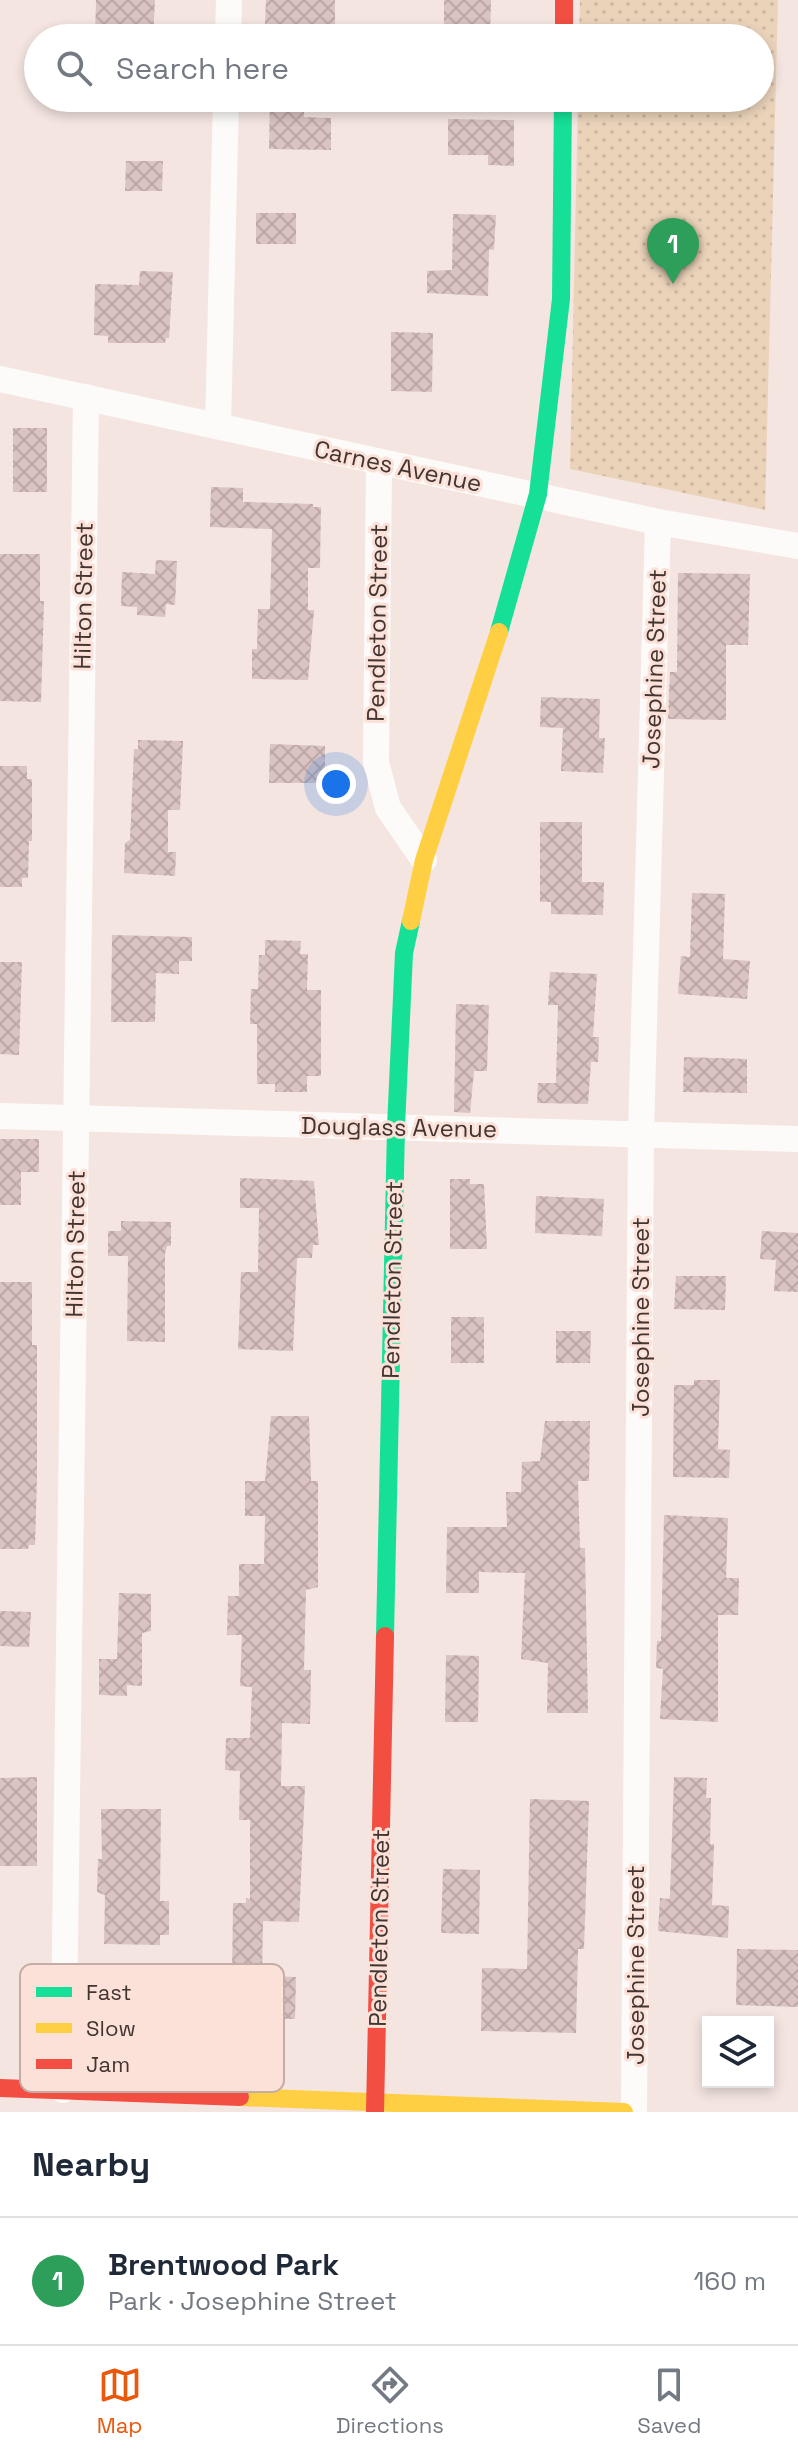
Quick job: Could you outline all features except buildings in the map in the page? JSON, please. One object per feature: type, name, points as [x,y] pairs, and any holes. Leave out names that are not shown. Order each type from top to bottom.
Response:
[{"type":"main road","points":[[564,0],[564,24]]},
{"type":"main road","points":[[424,860],[516,580],[538,494],[561,299],[563,112]]},
{"type":"main road","name":"Pendleton Street","points":[[376,2107],[396,1127],[404,953],[424,860]]},
{"type":"main road","points":[[0,2088],[20,2089]]},
{"type":"main road","points":[[100,2092],[376,2107],[624,2112]]},
{"type":"street","points":[[228,24],[229,0]]},
{"type":"street","points":[[218,426],[226,112]]},
{"type":"street","name":"Carnes Avenue","points":[[0,379],[379,464],[538,494],[658,522],[798,546]]},
{"type":"street","name":"Hilton Street","points":[[65,1964],[86,397]]},
{"type":"street","name":"Pendleton Street","points":[[379,464],[376,762],[388,808],[424,860]]},
{"type":"street","name":"Josephine Street","points":[[634,2112],[641,1132],[658,522]]},
{"type":"street","name":"Douglass Avenue","points":[[0,1116],[641,1132],[798,1139]]},
{"type":"shaded area","points":[[580,0],[778,0],[765,510],[570,469],[578,112],[774,112],[774,24],[579,24]]},
{"type":"traffic: fast","points":[[499,632],[538,494],[561,299],[563,112]]},
{"type":"traffic: fast","points":[[385,1636],[396,1127],[404,953],[411,921]]},
{"type":"traffic: slow","points":[[411,921],[424,860],[499,632]]},
{"type":"traffic: slow","points":[[240,2097],[624,2112]]},
{"type":"traffic: jam","points":[[564,0],[564,24]]},
{"type":"traffic: jam","points":[[375,2112],[385,1636]]},
{"type":"traffic: jam","points":[[0,2088],[20,2089]]},
{"type":"traffic: jam","points":[[107,2092],[240,2097]]},
{"type":"place","name":"Brentwood Park","points":[[673,284]]}]
